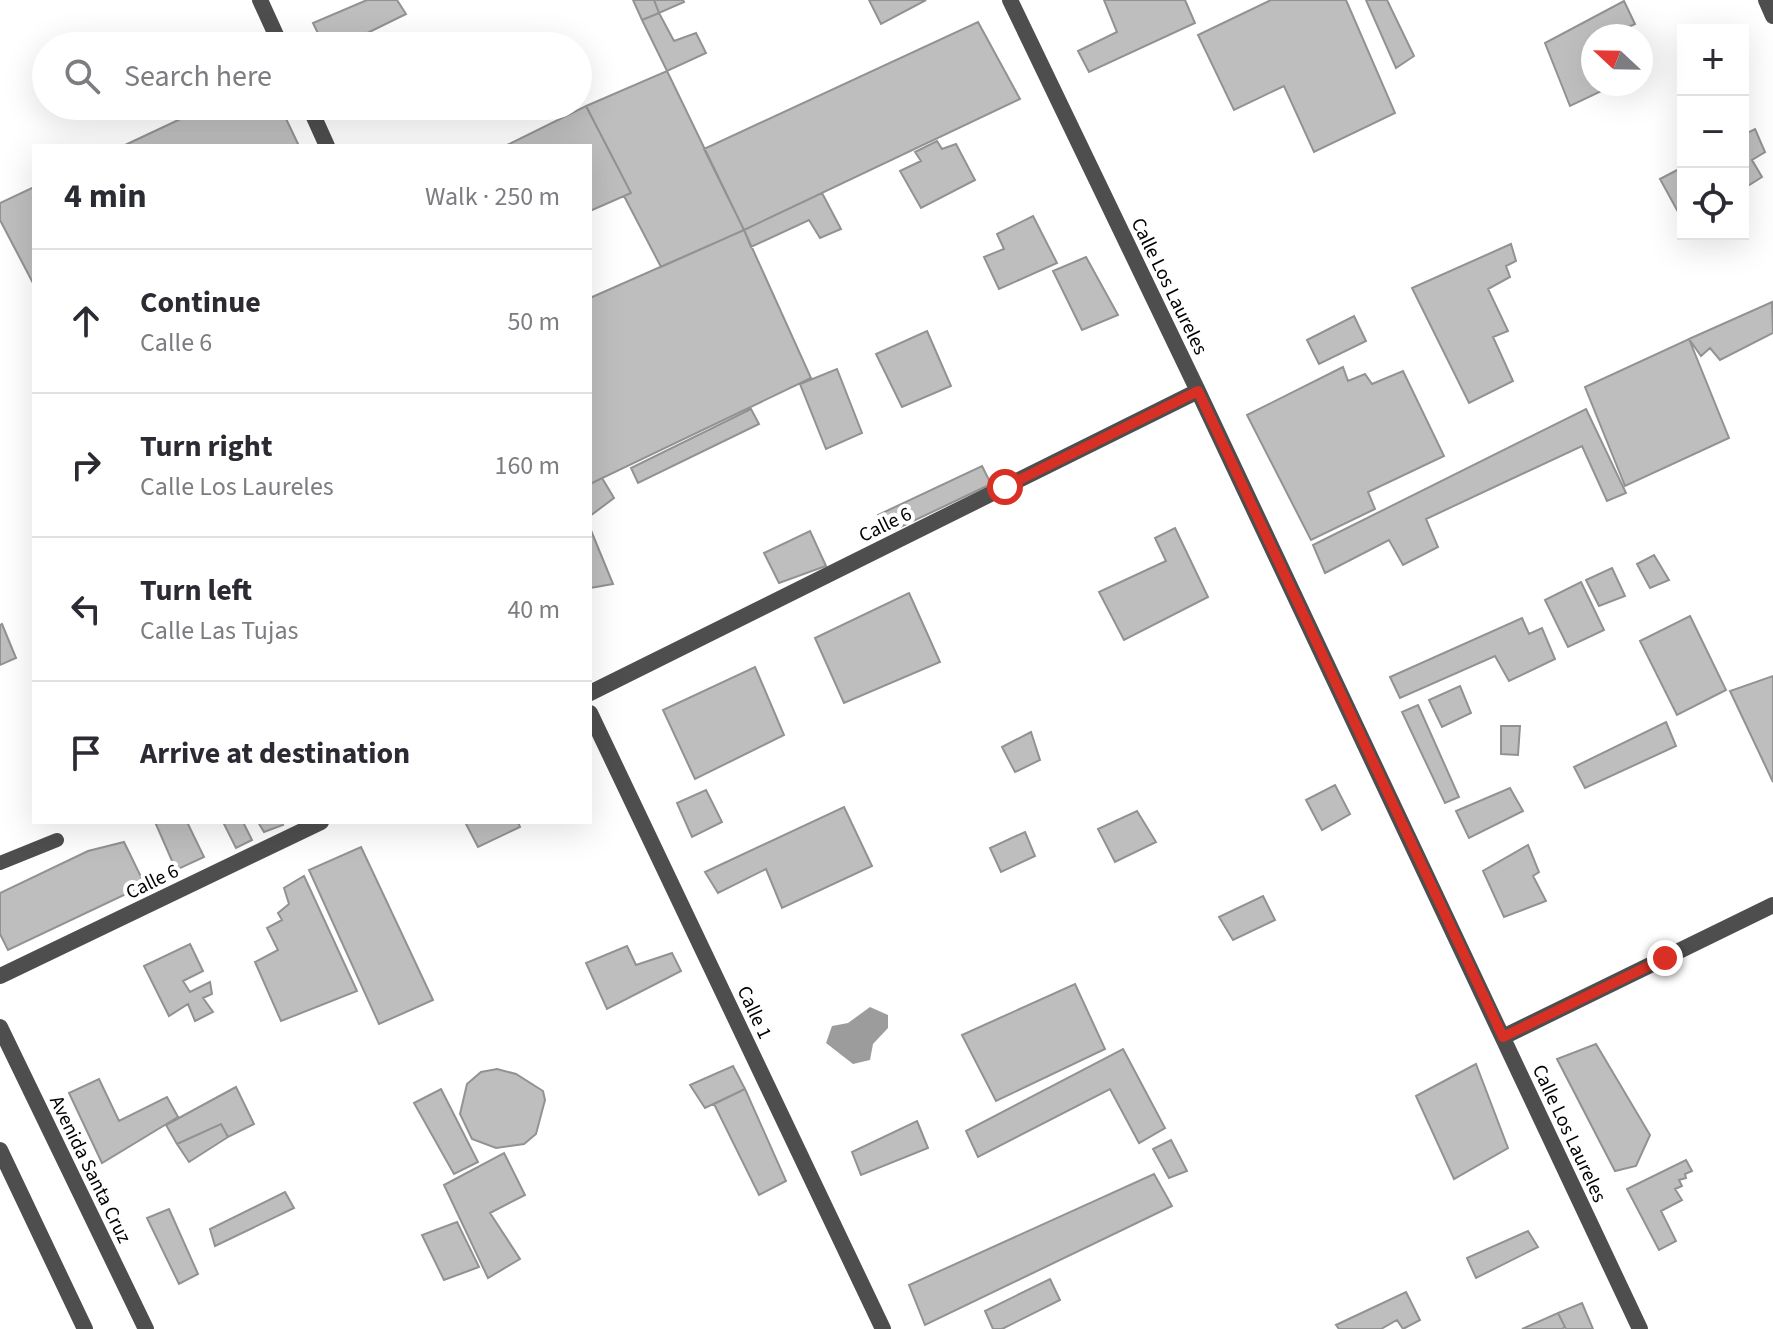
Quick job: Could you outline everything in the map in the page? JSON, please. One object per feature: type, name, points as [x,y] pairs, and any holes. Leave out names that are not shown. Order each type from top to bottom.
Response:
[{"type":"street","points":[[260,0],[275,32]]},
{"type":"street","name":"Calle Los Laureles","points":[[1010,0],[1640,1329]]},
{"type":"street","points":[[1766,0],[1773,16]]},
{"type":"street","points":[[315,120],[326,144]]},
{"type":"street","name":"Calle 6","points":[[592,692],[1198,391]]},
{"type":"street","name":"Calle 1","points":[[592,717],[883,1329]]},
{"type":"street","name":"Calle 6","points":[[0,976],[317,824]]},
{"type":"street","points":[[1503,1037],[1773,905]]},
{"type":"street","name":"Avenida Santa Cruz","points":[[0,1027],[146,1329]]},
{"type":"street","points":[[0,1150],[85,1329]]},
{"type":"lane","points":[[0,863],[57,840]]},
{"type":"shaded area","points":[[870,1007],[888,1015],[888,1028],[873,1044],[870,1060],[853,1064],[826,1043],[832,1026],[848,1023]]},
{"type":"building","points":[[367,0],[397,0],[406,14],[369,32],[317,32],[313,23]]},
{"type":"building","points":[[633,0],[654,0],[659,13],[642,20]]},
{"type":"building","points":[[654,0],[683,0],[684,2],[659,13]]},
{"type":"building","points":[[869,0],[926,0],[881,24]]},
{"type":"building","points":[[1104,0],[1185,0],[1195,23],[1089,72],[1078,51],[1117,32]]},
{"type":"building","points":[[1271,0],[1346,0],[1395,113],[1314,152],[1284,86],[1234,110],[1198,35]]},
{"type":"building","points":[[1366,0],[1387,0],[1414,56],[1396,68]]},
{"type":"building","points":[[1624,1],[1635,24],[1581,24],[1581,96],[1591,96],[1570,106],[1545,43]]},
{"type":"building","points":[[659,13],[674,41],[696,33],[706,53],[667,71],[642,20]]},
{"type":"building","points":[[978,22],[1020,99],[744,230],[704,149]]},
{"type":"building","points":[[667,71],[744,230],[661,267],[624,196],[631,193],[592,118],[592,103]]},
{"type":"building","points":[[592,118],[631,193],[592,210],[592,144],[509,144],[558,120]]},
{"type":"building","points":[[178,120],[287,120],[298,144],[127,144]]},
{"type":"building","points":[[1755,129],[1765,152],[1752,160],[1762,177],[1749,185],[1749,168],[1749,132]]},
{"type":"building","points":[[937,141],[942,149],[956,144],[975,180],[921,208],[900,171],[921,161],[915,152]]},
{"type":"building","points":[[1677,170],[1677,210],[1660,179]]},
{"type":"building","points":[[32,188],[32,281],[0,220],[0,203]]},
{"type":"building","points":[[822,193],[841,229],[820,238],[809,220],[751,247],[744,230]]},
{"type":"building","points":[[1033,216],[1057,263],[999,289],[984,257],[1004,249],[997,234]]},
{"type":"building","points":[[744,230],[811,378],[592,483],[592,297]]},
{"type":"building","points":[[1511,244],[1516,261],[1506,266],[1510,277],[1488,289],[1508,331],[1493,337],[1513,381],[1469,403],[1412,288]]},
{"type":"building","points":[[1086,257],[1118,315],[1082,330],[1053,271]]},
{"type":"building","points":[[1772,302],[1773,333],[1720,360],[1710,348],[1701,356],[1689,339]]},
{"type":"building","points":[[1354,316],[1366,341],[1319,364],[1307,340]]},
{"type":"building","points":[[927,331],[951,386],[902,407],[876,354]]},
{"type":"building","points":[[1689,339],[1729,438],[1625,486],[1585,387]]},
{"type":"building","points":[[1343,367],[1348,381],[1365,374],[1372,384],[1403,371],[1444,456],[1368,492],[1375,509],[1311,540],[1247,415]]},
{"type":"building","points":[[837,369],[862,433],[826,449],[800,384]]},
{"type":"building","points":[[751,409],[759,424],[638,483],[631,468]]},
{"type":"building","points":[[1586,409],[1626,493],[1607,501],[1582,446],[1426,519],[1438,547],[1403,565],[1389,540],[1325,573],[1313,545]]},
{"type":"building","points":[[982,466],[991,484],[886,534],[878,515]]},
{"type":"building","points":[[602,478],[614,498],[592,514],[592,483]]},
{"type":"building","points":[[1175,528],[1208,597],[1124,640],[1099,592],[1166,561],[1155,538]]},
{"type":"building","points":[[810,531],[826,566],[779,583],[764,553]]},
{"type":"building","points":[[592,533],[613,584],[592,588]]},
{"type":"building","points":[[1654,555],[1669,580],[1650,588],[1637,564]]},
{"type":"building","points":[[1612,568],[1625,596],[1599,606],[1586,580]]},
{"type":"building","points":[[1581,582],[1604,630],[1568,647],[1545,600]]},
{"type":"building","points":[[909,593],[940,662],[844,703],[815,638]]},
{"type":"building","points":[[1690,616],[1726,690],[1677,715],[1640,641]]},
{"type":"building","points":[[1522,618],[1529,634],[1542,628],[1555,659],[1509,681],[1495,656],[1400,698],[1390,677]]},
{"type":"building","points":[[0,625],[16,658],[0,665]]},
{"type":"building","points":[[755,667],[784,735],[695,779],[663,710]]},
{"type":"building","points":[[1773,676],[1773,782],[1730,691]]},
{"type":"building","points":[[1460,686],[1471,713],[1442,727],[1429,700]]},
{"type":"building","points":[[1418,705],[1459,797],[1445,803],[1402,712]]},
{"type":"building","points":[[1666,722],[1676,746],[1585,788],[1574,767]]},
{"type":"building","points":[[1501,726],[1520,726],[1518,755],[1501,754]]},
{"type":"building","points":[[1031,732],[1040,760],[1015,772],[1002,747]]},
{"type":"building","points":[[1335,785],[1350,814],[1322,830],[1306,800]]},
{"type":"building","points":[[1510,788],[1523,811],[1469,838],[1456,811]]},
{"type":"building","points":[[706,790],[722,822],[692,837],[677,803]]},
{"type":"building","points":[[844,807],[872,866],[782,908],[766,869],[718,893],[705,872]]},
{"type":"building","points":[[1137,811],[1156,842],[1115,862],[1098,829]]},
{"type":"building","points":[[156,824],[188,824],[204,857],[176,870]]},
{"type":"building","points":[[224,824],[244,824],[252,840],[236,848]]},
{"type":"building","points":[[259,824],[283,824],[283,825],[264,832]]},
{"type":"building","points":[[466,824],[519,824],[520,827],[478,847]]},
{"type":"building","points":[[1025,832],[1035,856],[1001,872],[990,848]]},
{"type":"building","points":[[124,842],[145,885],[8,950],[0,934],[0,893],[88,851]]},
{"type":"building","points":[[1528,845],[1539,872],[1533,876],[1546,901],[1504,917],[1483,871]]},
{"type":"building","points":[[361,847],[433,1000],[379,1024],[309,870]]},
{"type":"building","points":[[304,876],[357,991],[281,1021],[255,962],[278,950],[267,928],[282,920],[278,913],[289,904],[284,888]]},
{"type":"building","points":[[1263,896],[1275,920],[1233,940],[1219,917]]},
{"type":"building","points":[[190,944],[203,971],[183,981],[190,992],[210,982],[212,994],[203,998],[213,1012],[195,1021],[188,1004],[169,1016],[144,966]]},
{"type":"building","points":[[627,946],[636,965],[672,953],[681,971],[607,1009],[586,963]]},
{"type":"building","points":[[1075,984],[1105,1049],[996,1101],[962,1035]]},
{"type":"building","points":[[1596,1044],[1650,1135],[1636,1166],[1615,1171],[1557,1059]]},
{"type":"building","points":[[1123,1049],[1165,1128],[1139,1143],[1110,1089],[978,1157],[966,1131]]},
{"type":"building","points":[[1476,1064],[1508,1148],[1454,1179],[1416,1096]]},
{"type":"building","points":[[733,1066],[745,1089],[705,1108],[690,1085]]},
{"type":"building","points":[[497,1069],[516,1074],[543,1091],[545,1100],[536,1134],[524,1144],[496,1148],[472,1139],[460,1114],[467,1084],[481,1072]]},
{"type":"building","points":[[99,1079],[119,1121],[167,1097],[178,1117],[102,1163],[69,1093]]},
{"type":"building","points":[[236,1087],[254,1124],[228,1137],[221,1124],[177,1144],[166,1125]]},
{"type":"building","points":[[441,1089],[478,1162],[454,1174],[414,1103]]},
{"type":"building","points":[[745,1089],[786,1181],[759,1195],[714,1104]]},
{"type":"building","points":[[917,1121],[928,1148],[861,1175],[852,1152]]},
{"type":"building","points":[[221,1124],[228,1137],[189,1162],[177,1144]]},
{"type":"building","points":[[1171,1140],[1187,1171],[1169,1178],[1153,1149]]},
{"type":"building","points":[[504,1153],[525,1195],[490,1213],[520,1259],[488,1278],[444,1185]]},
{"type":"building","points":[[1686,1160],[1692,1171],[1679,1180],[1682,1186],[1675,1189],[1682,1200],[1661,1211],[1676,1241],[1659,1250],[1627,1189]]},
{"type":"building","points":[[1154,1174],[1172,1206],[925,1325],[909,1285]]},
{"type":"building","points":[[285,1192],[294,1208],[215,1246],[210,1229]]},
{"type":"building","points":[[169,1209],[198,1274],[179,1284],[147,1218]]},
{"type":"building","points":[[457,1222],[479,1267],[444,1280],[422,1235]]},
{"type":"building","points":[[1528,1231],[1538,1247],[1476,1278],[1467,1258]]},
{"type":"building","points":[[1050,1279],[1060,1300],[1002,1329],[993,1329],[985,1311]]},
{"type":"building","points":[[1406,1292],[1420,1320],[1403,1329],[1397,1320],[1381,1329],[1339,1329],[1336,1325]]},
{"type":"building","points":[[1582,1303],[1593,1329],[1566,1329],[1558,1313]]},
{"type":"building","points":[[1558,1313],[1565,1327],[1562,1329],[1522,1329]]},
{"type":"route","points":[[1005,487],[1198,391],[1503,1037],[1665,958]]}]
